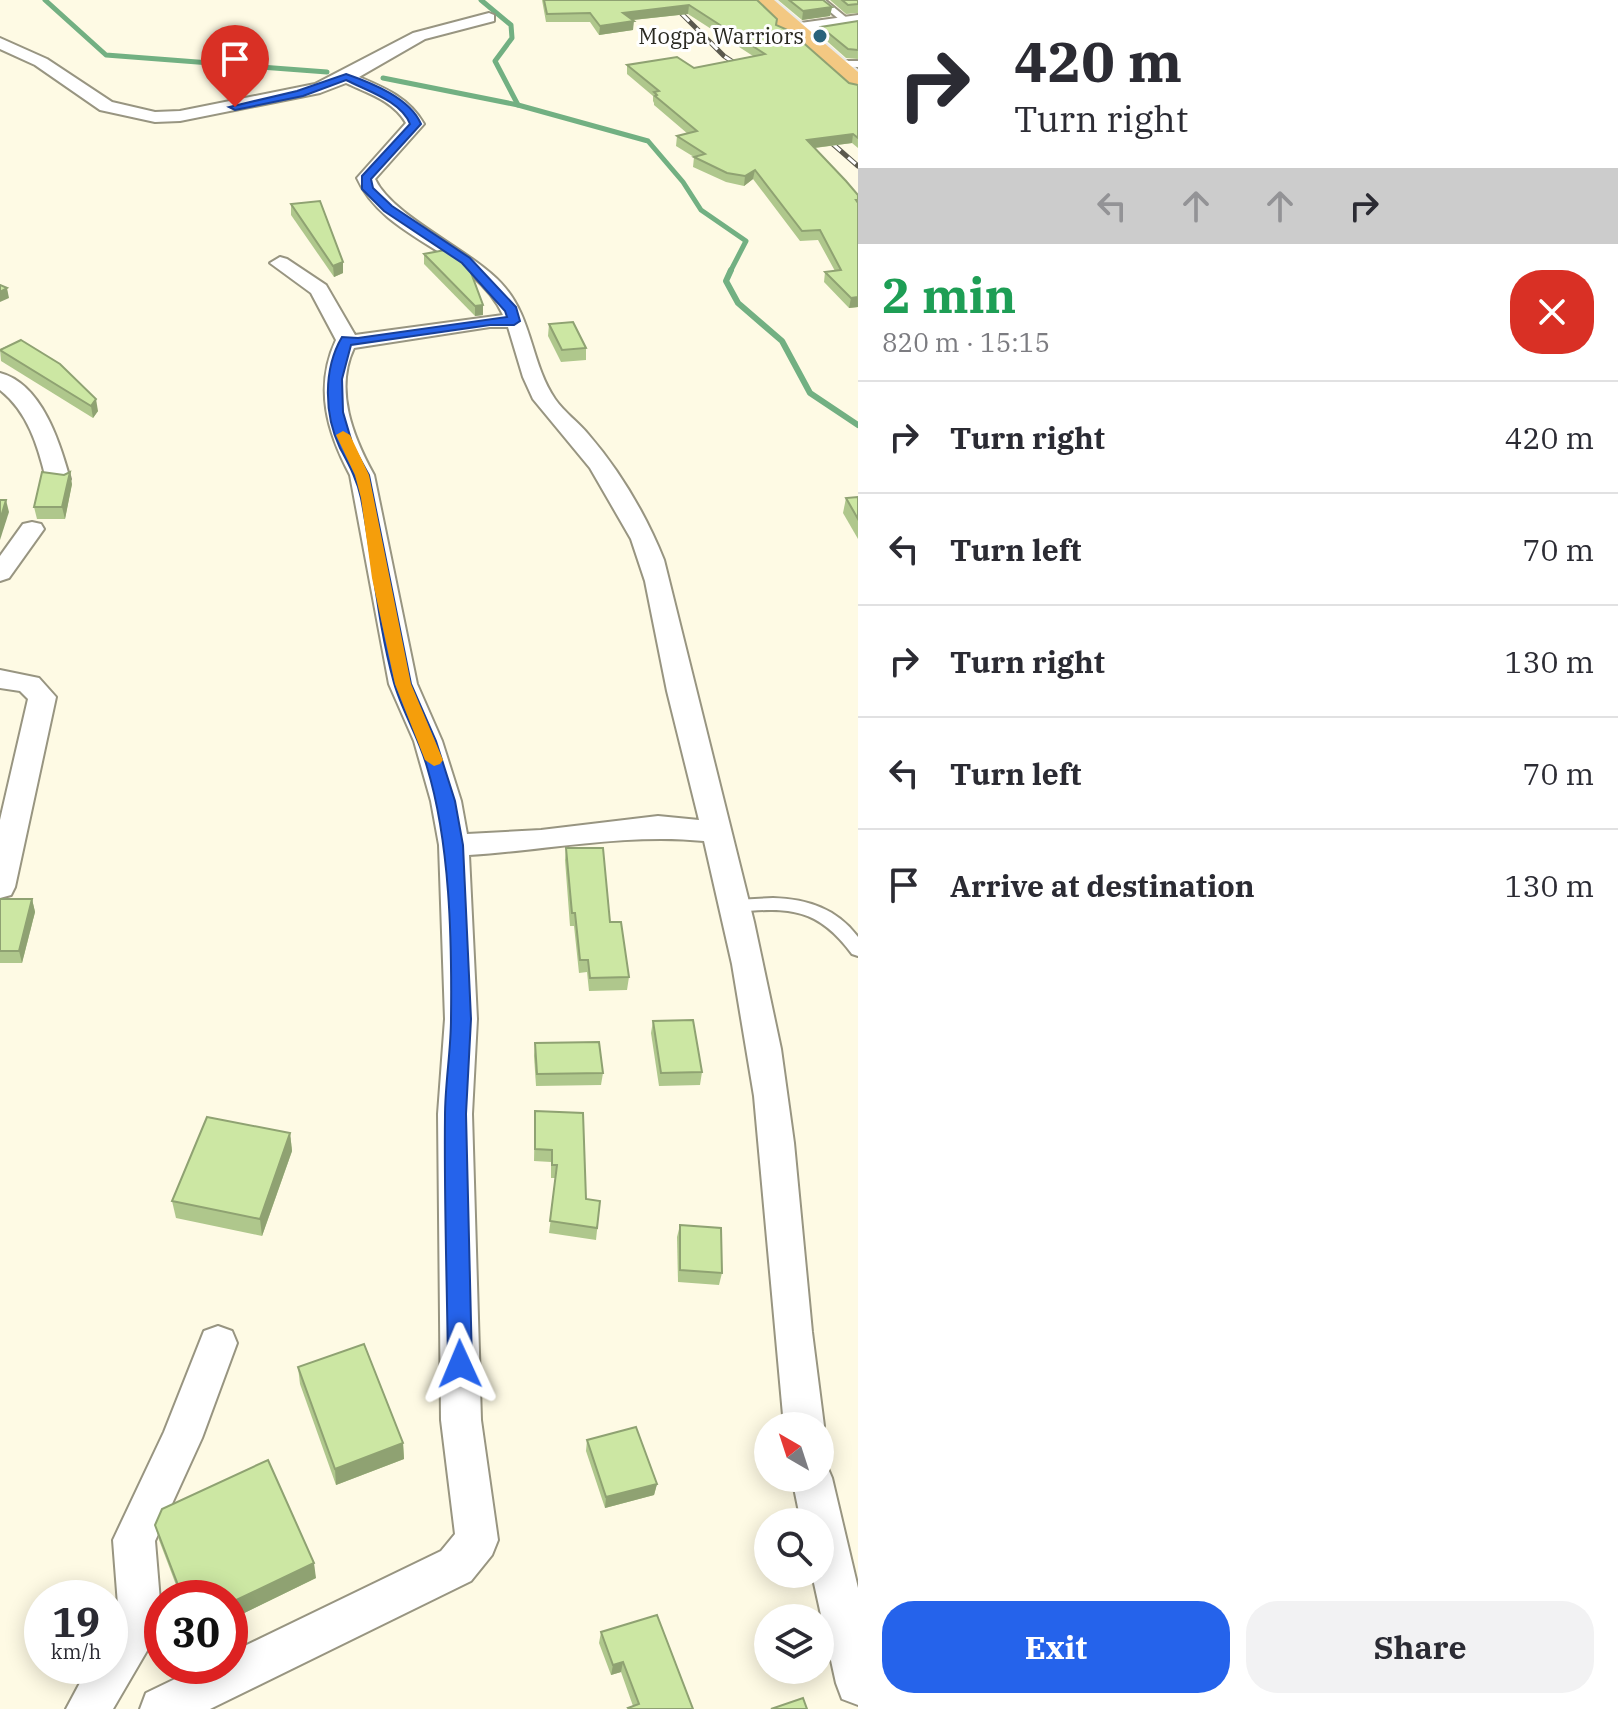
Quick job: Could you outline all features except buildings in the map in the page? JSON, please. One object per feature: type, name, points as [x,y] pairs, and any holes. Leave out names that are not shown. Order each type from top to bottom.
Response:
[{"type":"main road","points":[[750,0],[858,85]]},
{"type":"main road","points":[[761,0],[794,33]]},
{"type":"street","points":[[0,43],[41,62],[106,106],[155,117],[213,111],[300,94],[346,77],[419,36],[489,18]]},
{"type":"street","points":[[794,33],[853,22]]},
{"type":"street","points":[[346,77],[396,102],[411,114],[415,124],[366,178],[367,189],[388,208],[466,260],[511,310],[522,337],[531,377],[547,403],[581,440],[614,485],[644,541],[664,605],[679,686],[736,906],[765,1051],[786,1236],[793,1361],[802,1412]]},
{"type":"street","points":[[280,263],[319,289],[347,340]]},
{"type":"street","points":[[347,340],[358,342],[490,321],[514,321]]},
{"type":"street","points":[[162,1709],[456,1566],[477,1540],[461,1420],[455,1114],[461,1019],[454,845],[446,801],[428,741],[403,684],[362,475],[346,446],[336,412],[336,379],[340,355],[347,340]]},
{"type":"street","points":[[0,380],[14,388],[46,435],[58,479]]},
{"type":"street","points":[[0,573],[32,529]]},
{"type":"street","points":[[0,679],[29,684],[42,697],[0,887]]},
{"type":"street","points":[[454,845],[541,840],[658,826],[717,832]]},
{"type":"street","points":[[88,1709],[141,1623],[134,1540],[182,1438],[218,1343]]},
{"type":"street","points":[[815,1492],[858,1683]]},
{"type":"lane","points":[[820,0],[853,22]]},
{"type":"lane","points":[[832,64],[858,64]]},
{"type":"lane","points":[[736,906],[785,901],[818,912],[845,930],[858,950]]},
{"type":"waterway","points":[[45,0],[106,55],[327,72]]},
{"type":"waterway","points":[[481,0],[511,25],[512,38],[495,61],[518,105]]},
{"type":"waterway","points":[[383,78],[518,105]]},
{"type":"waterway","points":[[518,105],[648,141],[683,182],[701,210],[746,241],[731,271]]},
{"type":"waterway","points":[[731,271],[726,281],[738,303],[782,341],[810,393],[858,425]]},
{"type":"railway","points":[[668,0],[724,56],[748,72]]},
{"type":"railway","points":[[818,131],[858,166]]},
{"type":"slow traffic","points":[[343,435],[362,475],[368,498],[380,578],[403,684],[434,760]]},
{"type":"place","name":"Mogpa Warriors","points":[[820,36]]},
{"type":"route","points":[[235,107],[300,94],[346,77],[396,102],[411,114],[415,124],[406,138],[366,178],[367,189],[388,208],[466,260],[511,310],[514,321],[490,321],[358,342],[347,340],[340,355],[336,379],[336,412],[346,446],[362,475],[368,498],[380,578],[403,684],[428,741],[446,801],[454,845],[461,1019],[455,1114],[460,1364]]}]
